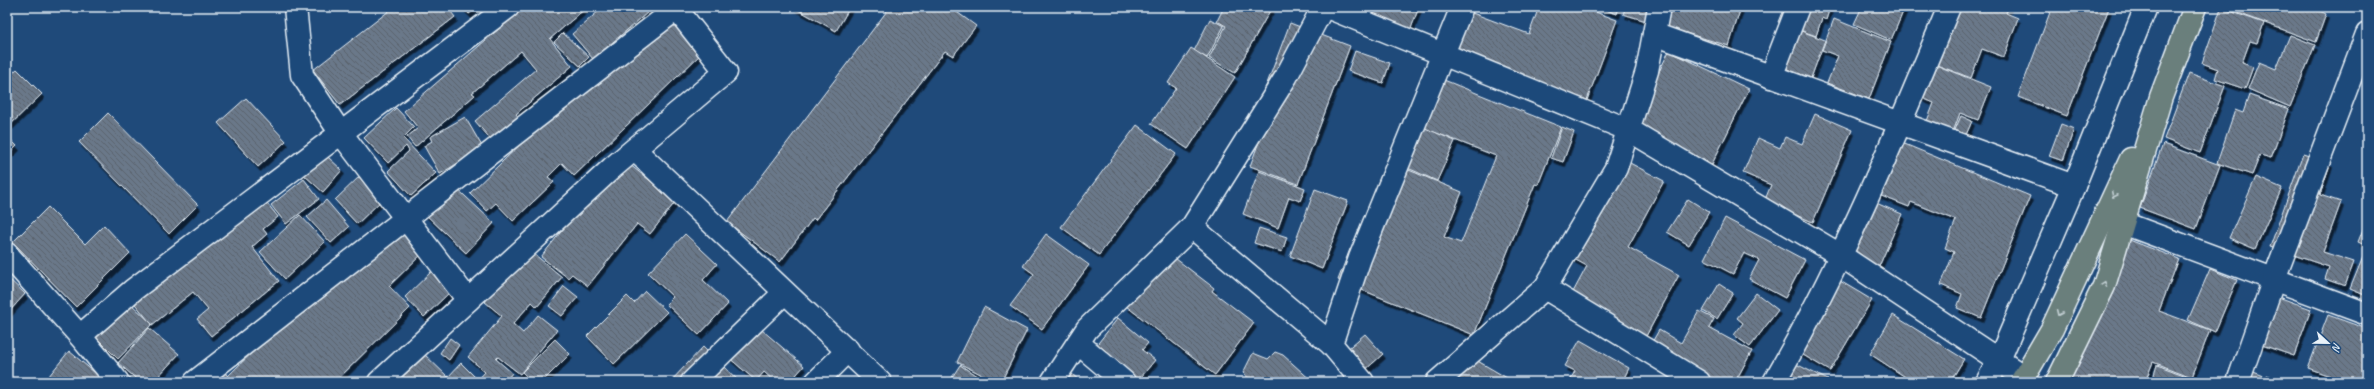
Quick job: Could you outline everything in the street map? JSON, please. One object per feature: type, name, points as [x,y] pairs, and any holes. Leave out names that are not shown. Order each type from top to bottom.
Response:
[{"type":"main road","points":[[2057,382],[2104,286],[2161,97],[2195,7]]},
{"type":"main road","points":[[2023,379],[2052,329],[2161,97]]},
{"type":"street","points":[[295,7],[302,75],[340,132],[468,300]]},
{"type":"street","points":[[80,336],[133,290],[340,132],[508,7]]},
{"type":"street","points":[[1052,382],[1087,329],[1192,228],[1286,77],[1323,7]]},
{"type":"street","points":[[1327,7],[1628,130],[1840,255],[1999,360],[2023,379]]},
{"type":"street","points":[[1332,344],[1360,258],[1462,7]]},
{"type":"street","points":[[1437,382],[1545,288],[1616,168],[1647,71],[1659,7]]},
{"type":"street","points":[[1771,76],[1798,7]]},
{"type":"street","points":[[1774,382],[1807,325],[1840,255],[1900,123],[1949,7]]},
{"type":"street","points":[[1987,382],[1999,360],[2074,186],[2146,7]]},
{"type":"street","points":[[195,382],[407,219],[676,8],[726,72],[635,150],[379,382]]},
{"type":"street","points":[[1654,34],[2074,186]]},
{"type":"street","points":[[2238,382],[2274,279],[2367,34]]},
{"type":"street","points":[[635,150],[784,292],[848,350],[880,382]]},
{"type":"street","points":[[2123,223],[2367,314]]},
{"type":"street","points":[[1192,228],[1332,344],[1363,382]]},
{"type":"street","points":[[7,254],[80,336],[118,382]]},
{"type":"street","points":[[1545,288],[1699,382]]},
{"type":"street","points":[[692,382],[784,292]]},
{"type":"street","points":[[1078,343],[1124,382]]},
{"type":"street","points":[[816,382],[848,350]]},
{"type":"building","points":[[394,7],[447,7],[455,17],[340,105],[313,70]]},
{"type":"building","points":[[462,7],[477,7],[469,14]]},
{"type":"building","points":[[524,7],[587,7],[550,39],[572,66],[516,114],[521,120],[494,143],[475,121],[536,69],[521,51],[472,93],[475,95],[415,147],[407,137],[418,128],[404,111]]},
{"type":"building","points":[[597,7],[654,7],[593,59],[572,34],[600,10]]},
{"type":"building","points":[[793,7],[850,7],[836,31]]},
{"type":"building","points":[[890,7],[950,7],[976,26],[953,56],[945,51],[815,220],[813,218],[780,262],[727,222]]},
{"type":"building","points":[[1224,7],[1272,7],[1235,73],[1209,58],[1226,26],[1217,21]]},
{"type":"building","points":[[1351,7],[1419,7],[1410,31]]},
{"type":"building","points":[[1539,7],[1582,7],[1617,20],[1587,100],[1453,50],[1467,11],[1529,34]]},
{"type":"building","points":[[1598,7],[1619,7],[1617,14]]},
{"type":"building","points":[[1626,7],[1741,7],[1729,46],[1623,14]]},
{"type":"building","points":[[1784,7],[1830,7],[1826,20],[1822,18],[1816,36],[1778,22]]},
{"type":"building","points":[[1862,7],[1905,7],[1891,40],[1854,24]]},
{"type":"building","points":[[1955,7],[2009,7],[2006,13],[2018,18],[2004,57],[1982,49],[1971,78],[1934,64]]},
{"type":"building","points":[[2052,7],[2109,8],[2067,116],[2018,97]]},
{"type":"building","points":[[2222,7],[2312,7],[2326,14],[2316,42]]},
{"type":"building","points":[[2221,8],[2264,23],[2257,43],[2250,41],[2242,63],[2253,67],[2245,89],[2215,79],[2218,69],[2202,63]]},
{"type":"building","points":[[659,10],[702,53],[574,176],[562,163],[548,177],[554,182],[513,221],[496,203],[487,211],[470,193]]},
{"type":"building","points":[[1210,19],[1224,26],[1207,58],[1194,51]]},
{"type":"building","points":[[1834,19],[1891,42],[1869,99],[1827,83],[1838,56],[1822,50]]},
{"type":"building","points":[[1290,23],[1350,46],[1298,184],[1250,166],[1263,131],[1251,126]]},
{"type":"building","points":[[1780,23],[1825,40],[1811,78],[1766,61]]},
{"type":"building","points":[[563,33],[589,57],[580,66],[554,42]]},
{"type":"building","points":[[2290,35],[2315,45],[2290,107],[2248,89],[2259,62],[2276,69]]},
{"type":"building","points":[[1191,48],[1235,77],[1188,149],[1151,124],[1176,88],[1168,83]]},
{"type":"building","points":[[1355,51],[1390,63],[1383,83],[1348,71]]},
{"type":"building","points":[[1669,51],[1749,89],[1712,164],[1633,126]]},
{"type":"building","points":[[1933,64],[1991,87],[1978,120],[1960,113],[1953,132],[1927,121],[1934,103],[1920,97]]},
{"type":"building","points":[[17,69],[42,94],[10,125],[7,121],[7,78]]},
{"type":"building","points":[[2189,73],[2225,86],[2200,153],[2164,139]]},
{"type":"building","points":[[1429,74],[1561,127],[1538,185],[1535,184],[1474,335],[1352,286],[1365,252],[1352,247],[1387,161],[1462,192],[1444,237],[1461,243],[1496,156],[1421,127]]},
{"type":"building","points":[[2249,95],[2289,109],[2271,158],[2260,155],[2252,175],[2217,163],[2235,110],[2243,113]]},
{"type":"building","points":[[246,98],[286,141],[258,167],[218,123]]},
{"type":"building","points":[[396,108],[414,127],[403,138],[436,173],[411,196],[388,171],[409,151],[406,146],[388,163],[364,138]]},
{"type":"building","points":[[108,113],[198,205],[169,234],[79,142]]},
{"type":"building","points":[[1815,114],[1852,130],[1813,222],[1764,202],[1771,185],[1743,173],[1758,138],[1780,148],[1785,137],[1802,144]]},
{"type":"building","points":[[1961,116],[1972,121],[1966,135],[1955,130]]},
{"type":"building","points":[[465,117],[483,148],[440,174],[424,146],[432,141],[430,137]]},
{"type":"building","points":[[1409,121],[1455,141],[1437,181],[1392,161]]},
{"type":"building","points":[[2061,124],[2074,129],[2063,161],[2049,156]]},
{"type":"building","points":[[1137,125],[1176,154],[1099,255],[1061,227]]},
{"type":"building","points":[[1562,127],[1574,132],[1563,162],[1551,158]]},
{"type":"building","points":[[7,136],[17,146],[7,156]]},
{"type":"building","points":[[1895,140],[2030,196],[1981,318],[1957,308],[1962,294],[1941,285],[1954,252],[1945,248],[1956,220],[1911,202],[1909,207],[1874,193]]},
{"type":"building","points":[[2163,144],[2220,165],[2196,229],[2140,208]]},
{"type":"building","points":[[315,145],[342,170],[323,192],[295,167]]},
{"type":"building","points":[[1611,153],[1664,181],[1628,247],[1679,275],[1638,351],[1572,294],[1587,266],[1559,251]]},
{"type":"building","points":[[2303,154],[2330,163],[2320,195],[2341,202],[2323,252],[2354,262],[2345,286],[2325,279],[2329,267],[2270,247]]},
{"type":"building","points":[[620,157],[676,201],[650,234],[637,224],[588,286],[572,274],[568,278],[541,257]]},
{"type":"building","points":[[1259,171],[1305,188],[1300,201],[1289,197],[1278,228],[1243,214]]},
{"type":"building","points":[[362,174],[384,198],[357,224],[335,200]]},
{"type":"building","points":[[2256,177],[2282,188],[2255,249],[2229,238]]},
{"type":"building","points":[[304,179],[319,199],[286,224],[271,205]]},
{"type":"building","points":[[451,183],[494,223],[466,253],[424,213]]},
{"type":"building","points":[[1315,189],[1348,201],[1322,269],[1290,256]]},
{"type":"building","points":[[260,194],[278,217],[263,229],[267,234],[252,247],[279,281],[211,336],[197,319],[208,310],[193,292],[152,325],[132,300]]},
{"type":"building","points":[[1862,197],[1902,214],[1877,271],[1838,255]]},
{"type":"building","points":[[1688,199],[1709,212],[1689,245],[1667,232]]},
{"type":"building","points":[[326,200],[349,227],[331,243],[307,217]]},
{"type":"building","points":[[48,207],[85,244],[104,225],[130,253],[76,307],[13,242]]},
{"type":"building","points":[[393,214],[427,249],[389,286],[410,308],[335,382],[233,382],[228,376]]},
{"type":"building","points":[[300,215],[325,242],[285,279],[260,252]]},
{"type":"building","points":[[1725,218],[1805,260],[1785,298],[1749,279],[1759,260],[1744,253],[1733,274],[1704,259]]},
{"type":"building","points":[[2367,219],[2367,246],[2358,242]]},
{"type":"building","points":[[1259,228],[1287,237],[1282,252],[1254,243]]},
{"type":"building","points":[[685,234],[717,264],[703,280],[728,304],[699,335],[666,304],[673,297],[648,273]]},
{"type":"building","points":[[1046,234],[1089,265],[1042,329],[1010,306],[1034,274],[1023,266]]},
{"type":"building","points":[[2119,236],[2179,259],[2159,311],[2210,330],[2192,377],[2153,362],[2145,382],[2070,382],[2104,294]]},
{"type":"building","points":[[2367,247],[2367,296],[2350,289]]},
{"type":"building","points":[[528,249],[562,277],[537,307],[532,302],[513,324],[523,333],[538,315],[557,330],[520,374],[498,357],[496,359],[512,373],[505,382],[476,382],[485,372],[468,357],[502,316],[485,302]]},
{"type":"building","points":[[1350,249],[1362,254],[1350,285],[1338,280]]},
{"type":"building","points":[[1167,252],[1214,288],[1212,291],[1254,323],[1215,375],[1126,306]]},
{"type":"building","points":[[2210,269],[2237,280],[2215,332],[2188,320]]},
{"type":"building","points":[[432,271],[451,291],[424,317],[405,297]]},
{"type":"building","points":[[1825,272],[1872,300],[1830,371],[1783,343]]},
{"type":"building","points":[[7,277],[25,294],[7,314]]},
{"type":"building","points":[[1719,284],[1733,293],[1717,319],[1703,311]]},
{"type":"building","points":[[564,286],[578,297],[562,316],[549,306]]},
{"type":"building","points":[[645,291],[667,312],[614,364],[587,336],[627,296],[634,303]]},
{"type":"building","points":[[2262,291],[2311,309],[2294,356],[2259,344]]},
{"type":"building","points":[[1756,293],[1778,310],[1750,347],[1734,335],[1743,323],[1737,318]]},
{"type":"building","points":[[127,300],[152,324],[118,359],[93,334]]},
{"type":"building","points":[[984,307],[1027,330],[1001,382],[996,382],[957,362]]},
{"type":"building","points":[[1699,311],[1714,319],[1709,328],[1752,351],[1735,382],[1718,382],[1651,344],[1659,330],[1681,343]]},
{"type":"building","points":[[1893,315],[1964,359],[1950,382],[1913,382],[1870,354]]},
{"type":"building","points":[[2328,315],[2367,329],[2367,373],[2364,382],[2346,382],[2308,368]]},
{"type":"building","points":[[748,318],[804,366],[790,382],[775,382],[764,372],[756,381],[720,350]]},
{"type":"building","points":[[1118,318],[1148,343],[1142,350],[1155,360],[1137,382],[1129,382],[1091,352]]},
{"type":"building","points":[[149,328],[179,354],[153,382],[140,382],[118,363]]},
{"type":"building","points":[[1365,334],[1383,354],[1363,372],[1345,351]]},
{"type":"building","points":[[450,338],[459,345],[449,360],[440,353]]},
{"type":"building","points":[[555,339],[570,354],[542,382],[532,382],[522,372]]},
{"type":"building","points":[[1580,340],[1629,368],[1622,382],[1569,382],[1575,371],[1565,366]]},
{"type":"building","points":[[703,347],[740,382],[670,382]]},
{"type":"building","points":[[69,351],[100,377],[96,382],[44,382]]},
{"type":"building","points":[[422,352],[448,377],[461,363],[475,377],[470,382],[408,382],[400,374]]},
{"type":"building","points":[[1275,352],[1283,355],[1313,382],[1253,382],[1243,373],[1253,353],[1268,359]]},
{"type":"building","points":[[1469,356],[1514,382],[1454,382]]},
{"type":"building","points":[[1782,357],[1828,380],[1827,382],[1770,382]]},
{"type":"building","points":[[2232,364],[2264,376],[2261,382],[2225,382]]},
{"type":"building","points":[[960,365],[986,382],[949,382]]},
{"type":"building","points":[[1062,365],[1081,382],[1047,382]]},
{"type":"building","points":[[2157,365],[2189,377],[2187,382],[2163,382],[2153,378]]},
{"type":"building","points":[[225,373],[233,382],[214,382]]},
{"type":"building","points":[[2267,375],[2286,382],[2265,382]]}]
